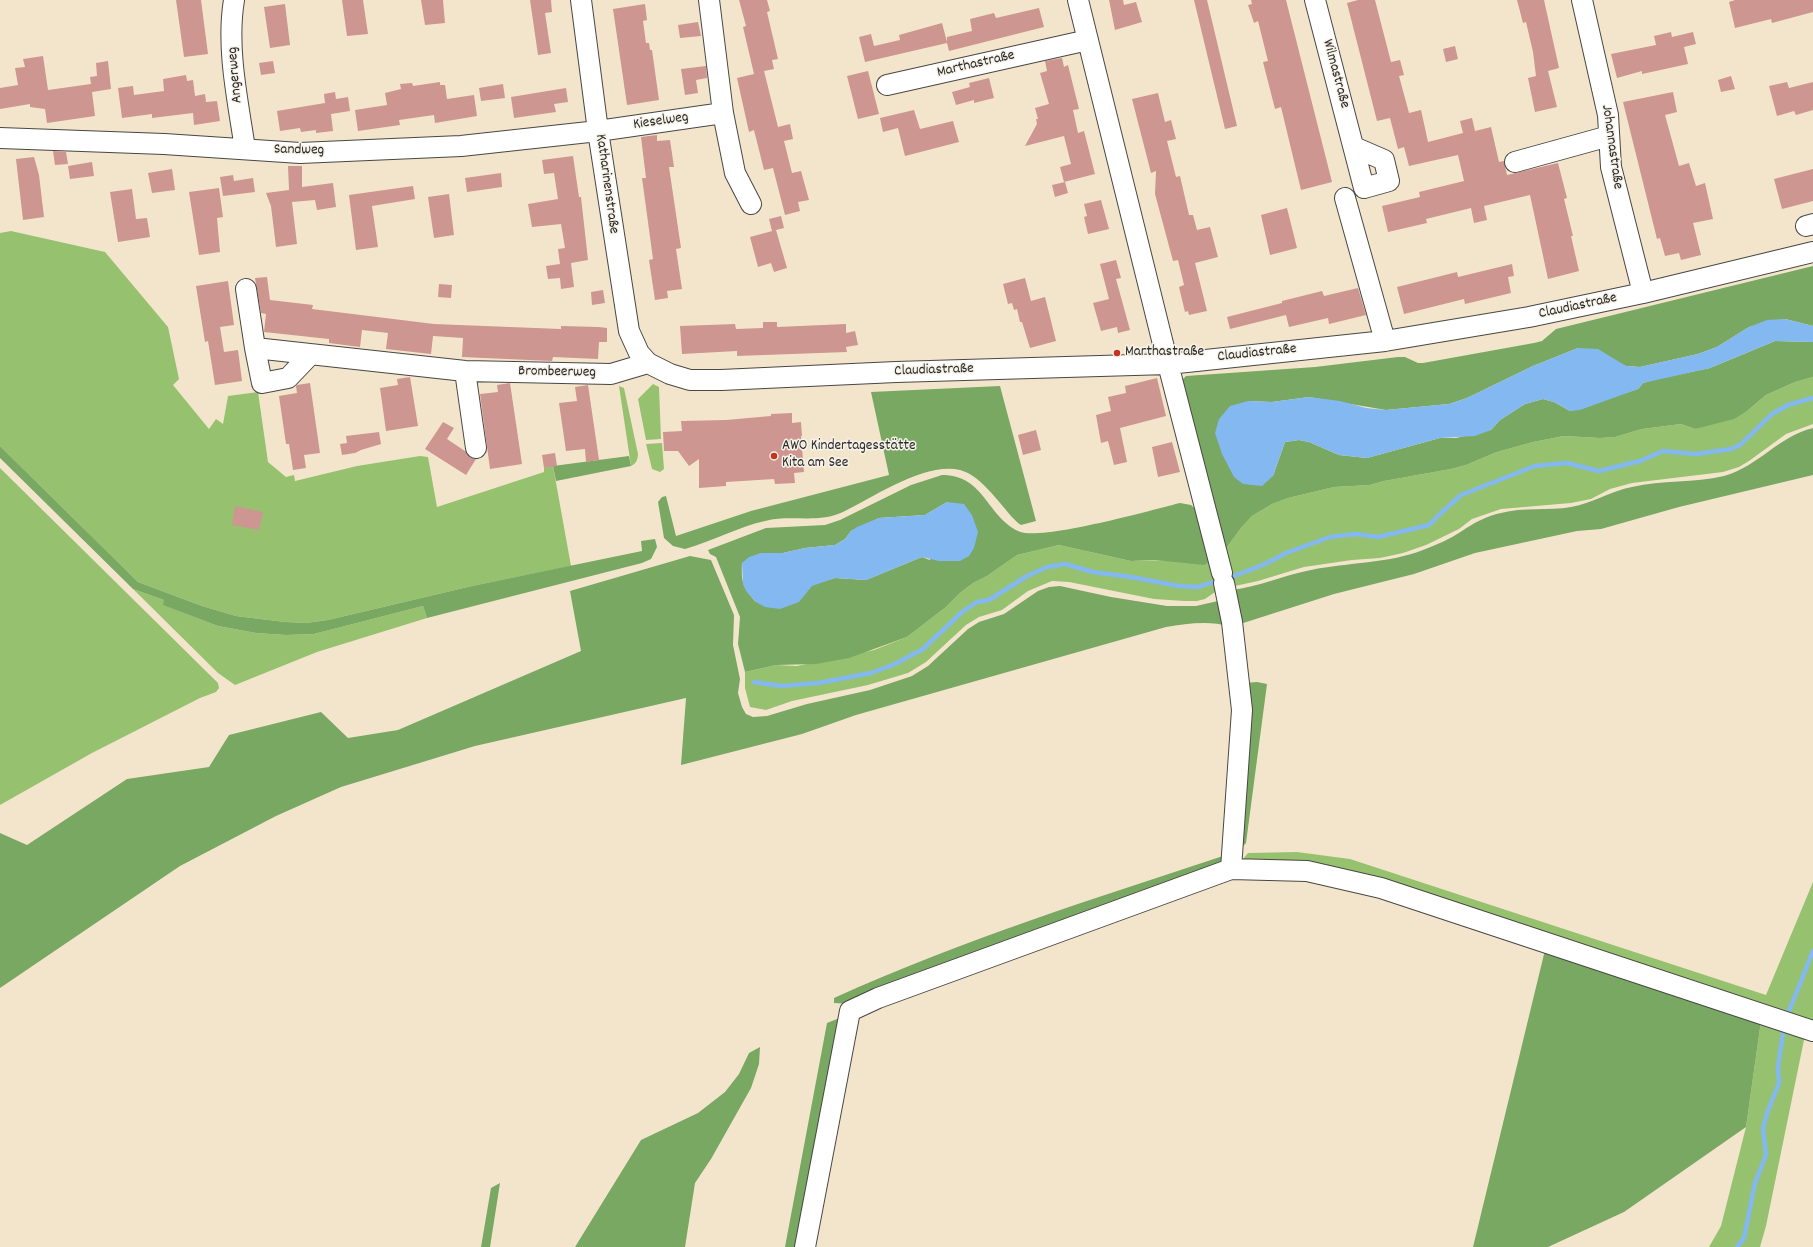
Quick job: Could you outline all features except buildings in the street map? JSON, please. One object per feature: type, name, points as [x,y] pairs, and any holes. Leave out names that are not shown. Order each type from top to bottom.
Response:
[{"type":"street","name":"Angerweg","points":[[234,0],[232,11],[233,69],[245,149]]},
{"type":"street","name":"Katharinenstraße","points":[[581,0],[598,131],[629,331],[639,352],[648,363]]},
{"type":"street","points":[[708,0],[723,112],[735,173],[751,204]]},
{"type":"street","points":[[1078,0],[1168,364],[1223,578],[1232,622],[1242,710],[1231,869]]},
{"type":"street","name":"Wilmastraße","points":[[1316,0],[1354,147]]},
{"type":"street","name":"Johannastraße","points":[[1582,0],[1608,115],[1612,167],[1643,293]]},
{"type":"street","name":"Marthastraße","points":[[887,85],[1088,40]]},
{"type":"street","name":"Kieselweg","points":[[598,131],[723,112]]},
{"type":"street","name":"Sandweg","points":[[0,138],[164,144],[300,153],[461,146],[598,131]]},
{"type":"street","points":[[1515,162],[1609,136]]},
{"type":"street","points":[[1345,198],[1385,341]]},
{"type":"street","name":"Claudiastraße","points":[[648,363],[670,374],[690,380],[1168,364],[1385,341],[1529,317],[1643,293],[1813,252]]},
{"type":"street","points":[[246,289],[254,348],[262,383],[288,378],[311,354]]},
{"type":"street","name":"Brombeerweg","points":[[254,348],[465,371],[612,374],[648,363]]},
{"type":"street","points":[[465,371],[476,448]]},
{"type":"street","points":[[805,1247],[850,1011],[878,998],[1231,869],[1308,871],[1380,888],[1813,1031]]},
{"type":"green space","points":[[11,231],[105,252],[168,327],[179,379],[173,385],[209,429],[216,419],[223,424],[228,396],[258,392],[268,462],[286,477],[294,475],[295,481],[357,466],[420,456],[428,457],[437,507],[544,472],[544,468],[553,466],[571,566],[472,586],[328,620],[306,623],[236,616],[202,606],[138,582],[0,446],[0,233]]},
{"type":"green space","points":[[1813,266],[1813,326],[1785,319],[1749,327],[1717,347],[1698,354],[1640,367],[1626,366],[1578,348],[1533,366],[1467,398],[1449,404],[1386,410],[1309,397],[1272,402],[1248,401],[1273,476],[1285,442],[1299,440],[1309,442],[1339,455],[1367,458],[1440,438],[1456,438],[1491,430],[1500,420],[1525,404],[1543,399],[1554,402],[1570,411],[1638,389],[1643,383],[1710,368],[1775,341],[1813,342],[1813,377],[1795,382],[1766,395],[1747,411],[1734,419],[1695,429],[1681,424],[1642,429],[1615,437],[1600,438],[1564,436],[1533,442],[1497,452],[1466,465],[1451,469],[1384,481],[1370,485],[1334,487],[1288,498],[1272,504],[1252,516],[1222,554],[1181,381],[1186,376],[1315,367],[1398,357],[1405,357],[1418,363],[1423,363],[1534,343],[1542,341],[1556,329]]},
{"type":"green space","points":[[1813,377],[1813,424],[1786,434],[1739,467],[1723,472],[1632,483],[1610,489],[1591,499],[1571,503],[1501,509],[1472,519],[1459,529],[1426,545],[1403,553],[1380,558],[1352,560],[1304,567],[1258,581],[1230,587],[1222,554],[1252,516],[1272,504],[1288,498],[1334,487],[1370,485],[1384,481],[1451,469],[1466,465],[1497,452],[1533,442],[1564,436],[1600,438],[1615,437],[1642,429],[1681,424],[1695,429],[1747,411],[1766,395],[1795,382]]},
{"type":"green space","points":[[653,384],[659,387],[661,439],[646,440],[638,399]]},
{"type":"green space","points":[[619,386],[624,388],[638,454],[638,458],[631,466]]},
{"type":"green space","points":[[1000,386],[1036,521],[1021,525],[984,485],[968,473],[960,470],[946,469],[931,471],[900,482],[834,516],[785,518],[765,521],[685,549],[673,546],[664,538],[658,502],[662,497],[666,496],[676,536],[751,511],[889,475],[871,392]]},
{"type":"green space","points":[[1813,428],[1813,475],[1679,507],[1601,529],[1577,531],[1475,553],[1414,574],[1334,594],[1237,625],[1231,590],[1325,567],[1409,555],[1453,537],[1480,520],[1509,511],[1571,507],[1632,487],[1655,483],[1701,480],[1724,476],[1759,459],[1790,437]]},
{"type":"green space","points":[[662,443],[664,469],[660,472],[652,469],[646,444]]},
{"type":"green space","points":[[0,446],[138,582],[202,606],[236,616],[306,623],[328,620],[472,586],[642,551],[641,541],[655,539],[657,547],[651,559],[642,563],[427,618],[423,606],[314,634],[286,635],[256,633],[218,626],[163,605],[164,600],[133,589],[0,458]]},
{"type":"green space","points":[[629,456],[631,466],[556,481],[553,466]]},
{"type":"green space","points":[[0,468],[218,683],[219,688],[216,692],[200,698],[92,753],[0,805]]},
{"type":"green space","points":[[942,475],[956,477],[976,488],[1007,524],[1018,531],[1030,533],[1071,529],[1096,524],[1180,503],[1191,505],[1201,514],[1214,559],[1204,565],[1155,560],[1131,561],[1059,545],[1017,555],[987,576],[973,583],[946,607],[907,637],[849,658],[816,664],[776,665],[745,672],[738,644],[740,617],[716,557],[710,554],[708,550],[766,528],[825,525],[840,520],[911,485]],"holes":[[[947,502],[930,560],[922,557],[866,580],[835,578],[756,602],[748,593],[742,575],[742,563],[761,553],[783,553],[805,548],[835,545],[845,539],[851,531],[879,518],[925,515]]]},
{"type":"green space","points":[[1059,545],[1131,561],[1214,559],[1218,590],[1205,599],[1197,601],[1184,601],[1154,599],[1069,582],[1052,581],[1028,591],[1002,610],[979,617],[966,625],[926,662],[908,673],[868,685],[792,701],[766,710],[750,707],[745,688],[745,672],[776,665],[797,666],[874,650],[907,637],[946,607],[973,583],[987,576],[1017,555]]},
{"type":"green space","points":[[690,556],[711,560],[734,615],[733,645],[740,679],[738,693],[742,707],[746,714],[753,717],[767,716],[807,704],[870,690],[912,676],[928,666],[968,629],[979,622],[1004,614],[1038,591],[1049,587],[1060,586],[1111,597],[1167,606],[1196,606],[1218,601],[1230,627],[1206,623],[1166,627],[856,715],[802,734],[681,765],[686,698],[475,746],[341,787],[276,816],[180,866],[0,988],[0,833],[27,845],[127,779],[209,767],[229,735],[321,712],[348,738],[398,730],[581,651],[570,591]]},
{"type":"green space","points":[[133,589],[164,600],[164,605],[218,626],[256,633],[286,635],[314,634],[423,606],[427,618],[317,652],[235,685],[218,673]]},
{"type":"green space","points":[[1257,682],[1267,684],[1246,843],[1240,849],[1244,683]]},
{"type":"green space","points":[[1297,852],[1350,859],[1766,995],[1813,882],[1813,1025],[1364,877],[1254,866],[1243,859],[1248,853]]},
{"type":"green space","points":[[1229,854],[1228,867],[850,1004],[834,1003],[834,998],[931,957],[1079,904]]},
{"type":"green space","points":[[1545,950],[1761,1021],[1746,1127],[1624,1212],[1548,1247],[1473,1247]]},
{"type":"green space","points":[[842,1017],[798,1247],[785,1247],[827,1023]]},
{"type":"green space","points":[[1761,1021],[1805,1035],[1766,1226],[1760,1247],[1709,1247],[1721,1226],[1746,1127]]},
{"type":"green space","points":[[760,1047],[759,1064],[751,1088],[711,1159],[695,1183],[685,1247],[575,1247],[641,1140],[698,1113],[725,1092],[739,1074],[749,1053]]},
{"type":"green space","points":[[500,1183],[490,1247],[481,1247],[491,1188]]},
{"type":"water","points":[[1785,319],[1813,326],[1813,342],[1775,341],[1710,368],[1643,383],[1638,389],[1580,410],[1570,411],[1554,402],[1543,399],[1525,404],[1500,420],[1491,430],[1475,436],[1440,438],[1367,458],[1339,455],[1309,442],[1299,440],[1285,442],[1273,476],[1262,486],[1243,484],[1234,477],[1222,454],[1215,433],[1219,419],[1230,406],[1248,401],[1272,402],[1309,397],[1340,401],[1366,408],[1386,410],[1449,404],[1467,398],[1533,366],[1578,348],[1598,349],[1626,366],[1640,367],[1698,354],[1717,347],[1749,327],[1767,320]]},
{"type":"water","points":[[947,502],[964,504],[972,515],[978,532],[974,548],[969,556],[960,561],[939,561],[922,557],[866,580],[835,578],[812,586],[799,602],[780,609],[765,607],[756,602],[746,591],[743,584],[742,563],[749,557],[761,553],[783,553],[805,548],[835,545],[845,539],[851,531],[857,527],[879,518],[925,515]]},
{"type":"waterway","points":[[754,682],[781,686],[818,683],[871,673],[895,664],[923,649],[962,612],[977,602],[989,600],[1027,576],[1047,567],[1065,564],[1093,572],[1179,586],[1197,587],[1229,578],[1265,564],[1286,553],[1330,537],[1355,534],[1378,537],[1429,525],[1461,495],[1535,466],[1567,463],[1599,471],[1640,461],[1663,451],[1696,454],[1731,449],[1740,445],[1772,414],[1788,405],[1813,398]]},
{"type":"waterway","points":[[1789,1011],[1813,951]]},
{"type":"waterway","points":[[1737,1247],[1744,1238],[1755,1183],[1766,1155],[1763,1129],[1767,1113],[1779,1083],[1778,1066],[1784,1028]]},
{"type":"place","name":"Marthastraße","points":[[1117,353]]},
{"type":"place","name":"AWO Kindertagesstätte Kita am See","points":[[774,456]]}]
